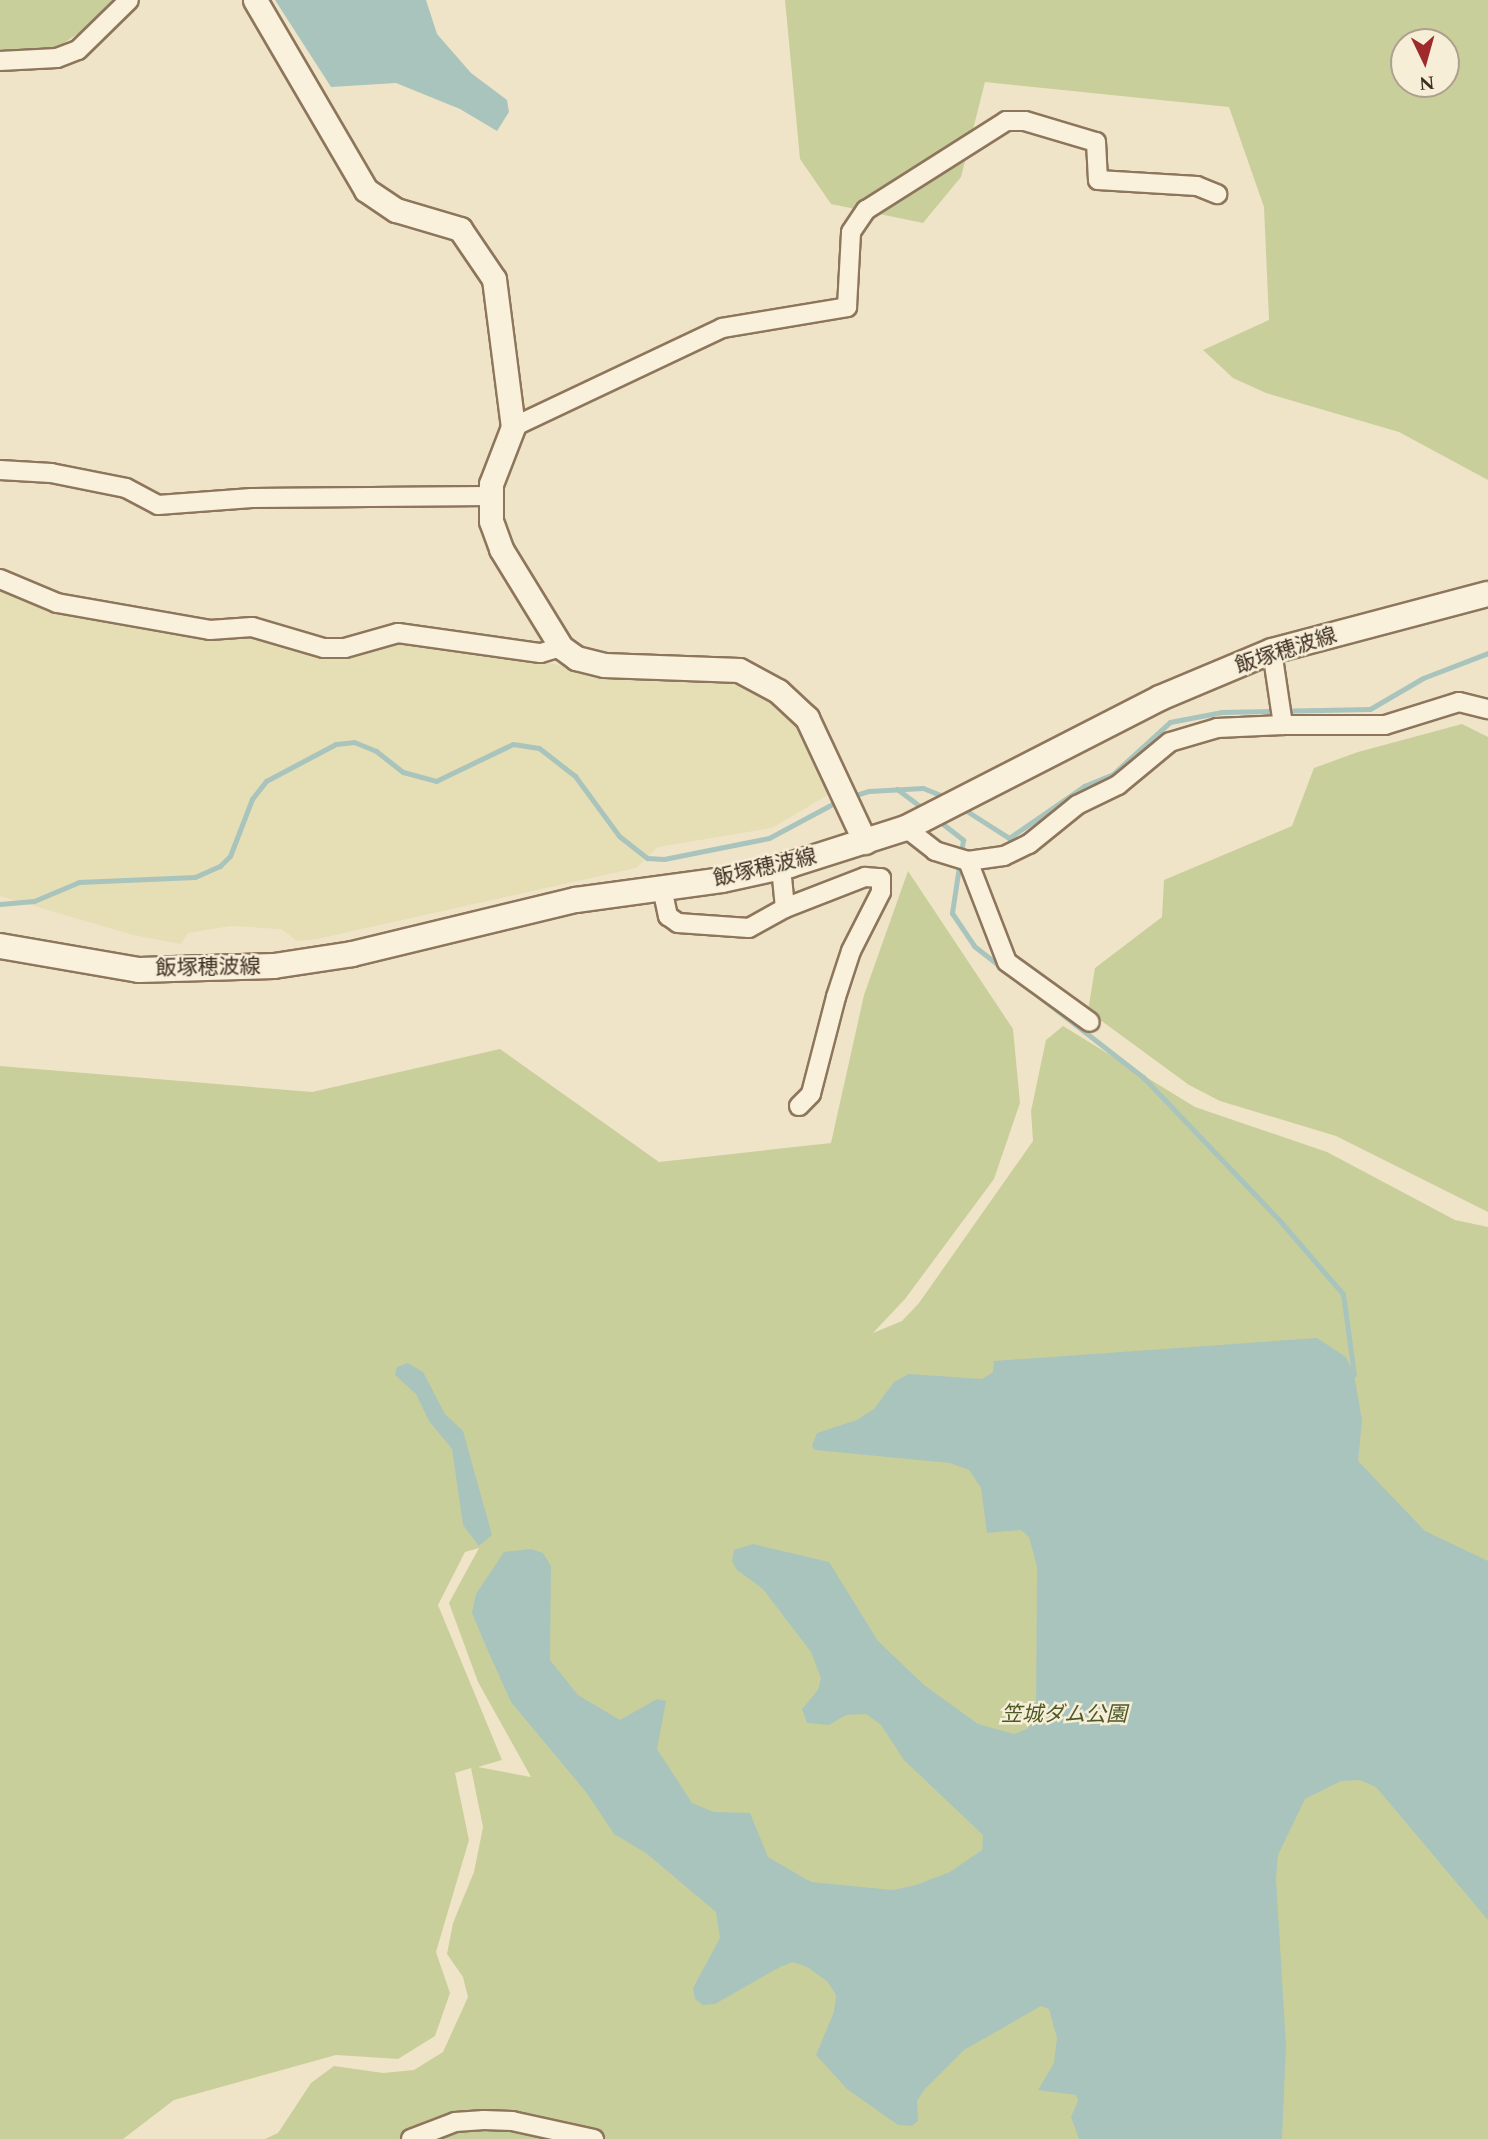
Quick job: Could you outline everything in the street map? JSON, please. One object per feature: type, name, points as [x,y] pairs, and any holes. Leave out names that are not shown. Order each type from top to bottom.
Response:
[{"type":"main road","name":"飯塚穂波線","points":[[0,946],[139,970],[274,966],[352,954],[576,900],[781,867],[906,828],[1160,698],[1272,651],[1488,594]]},
{"type":"street","points":[[0,61],[57,58],[78,50],[129,0]]},
{"type":"street","points":[[255,0],[366,191],[397,210],[460,229],[478,250],[494,279],[513,427],[489,496],[501,549],[561,647],[576,658],[604,665],[739,670],[778,691],[807,718],[865,842]]},
{"type":"street","points":[[513,427],[722,328],[847,307],[851,232],[866,210],[1006,121],[1025,121],[1096,142],[1098,180],[1197,186],[1217,194]]},
{"type":"street","points":[[0,470],[51,473],[126,488],[158,505],[252,498],[489,496]]},
{"type":"street","points":[[0,579],[57,603],[210,630],[252,627],[324,648],[345,648],[398,633],[541,653],[561,647]]},
{"type":"street","points":[[1272,651],[1283,725]]},
{"type":"street","points":[[906,828],[935,852],[968,861],[997,858],[1029,844],[1077,805],[1118,785],[1170,742],[1217,728],[1385,725],[1459,702],[1488,709]]},
{"type":"street","points":[[968,861],[1007,962],[1090,1022]]},
{"type":"street","points":[[781,867],[785,908]]},
{"type":"street","points":[[662,888],[668,916],[678,923],[749,928],[785,908],[865,877],[881,878],[881,892],[851,951],[836,997],[811,1094],[799,1106]]},
{"type":"street","points":[[411,2139],[455,2122],[484,2120],[512,2121],[594,2139]]},
{"type":"shaded area","points":[[0,591],[59,610],[217,635],[277,638],[327,652],[367,652],[396,639],[452,644],[606,674],[740,681],[787,711],[807,737],[833,792],[772,828],[658,847],[636,868],[317,939],[297,941],[281,929],[231,926],[188,933],[181,944],[133,935],[0,896]]},
{"type":"green space","points":[[0,0],[113,0],[95,22],[58,47],[14,54],[0,52]]},
{"type":"green space","points":[[785,0],[1488,0],[1488,480],[1399,432],[1266,393],[1233,378],[1203,350],[1269,320],[1264,207],[1229,107],[985,82],[961,177],[923,223],[831,204],[800,159]]},
{"type":"green space","points":[[1462,724],[1488,737],[1488,1212],[1336,1136],[1220,1101],[1189,1085],[1088,1011],[1095,968],[1162,917],[1164,880],[1292,826],[1314,768],[1358,752]]},
{"type":"green space","name":"笠城ダム公園","points":[[908,871],[1013,1029],[1020,1103],[994,1179],[905,1299],[873,1333],[902,1321],[919,1303],[1033,1141],[1031,1111],[1046,1040],[1063,1026],[1195,1107],[1327,1152],[1455,1220],[1488,1227],[1488,2139],[265,2139],[278,2133],[311,2083],[334,2066],[383,2073],[414,2070],[443,2052],[468,1997],[463,1977],[447,1954],[453,1923],[474,1872],[483,1827],[471,1768],[455,1773],[469,1840],[436,1952],[450,1993],[435,2036],[398,2059],[336,2055],[174,2100],[123,2139],[0,2139],[0,1066],[312,1092],[500,1049],[659,1162],[831,1143],[864,995]],"holes":[[[479,1548],[449,1603],[478,1682],[531,1777],[478,1767],[502,1760],[438,1605],[465,1552]]]},
{"type":"water","points":[[275,0],[426,0],[437,34],[471,73],[507,100],[509,112],[497,131],[460,109],[396,83],[331,87]]},
{"type":"water","points":[[1317,1338],[1346,1357],[1354,1374],[1362,1420],[1358,1461],[1425,1531],[1488,1561],[1488,1920],[1376,1787],[1360,1780],[1341,1781],[1305,1799],[1278,1855],[1276,1878],[1286,2045],[1282,2139],[1079,2139],[1071,2117],[1078,2101],[1076,2095],[1038,2090],[1054,2063],[1057,2038],[1049,2009],[1041,2006],[964,2050],[925,2089],[917,2101],[918,2121],[912,2126],[898,2125],[847,2089],[816,2055],[834,2012],[836,1995],[827,1981],[807,1967],[793,1962],[780,1967],[715,2004],[703,2005],[695,1999],[693,1988],[720,1938],[716,1912],[646,1853],[614,1834],[586,1792],[511,1702],[485,1644],[472,1613],[476,1594],[504,1552],[531,1549],[543,1553],[551,1566],[550,1660],[578,1695],[620,1720],[657,1699],[666,1701],[657,1749],[692,1803],[714,1812],[750,1813],[768,1857],[811,1882],[893,1890],[916,1885],[950,1872],[982,1850],[983,1835],[904,1760],[881,1725],[866,1714],[846,1715],[829,1725],[807,1723],[802,1709],[818,1690],[821,1678],[811,1652],[763,1589],[737,1570],[732,1561],[734,1550],[753,1544],[829,1562],[878,1641],[924,1685],[978,1724],[1014,1734],[1027,1729],[1036,1718],[1037,1567],[1029,1537],[1021,1530],[987,1533],[981,1488],[969,1470],[950,1463],[815,1450],[812,1446],[817,1433],[857,1420],[874,1409],[894,1382],[909,1374],[982,1379],[993,1372],[994,1361]]},
{"type":"water","points":[[408,1363],[423,1372],[445,1414],[463,1431],[492,1535],[479,1546],[463,1525],[452,1449],[429,1421],[416,1394],[395,1375],[397,1367]]},
{"type":"waterway","points":[[962,808],[1009,838],[1084,786],[1113,774],[1170,722],[1222,712],[1370,709],[1423,678],[1488,653]]},
{"type":"waterway","points":[[0,904],[34,901],[79,882],[195,877],[220,866],[230,856],[252,799],[266,781],[336,744],[354,742],[376,751],[403,772],[436,781],[513,744],[539,748],[575,776],[619,836],[647,858],[664,859],[769,838],[840,800]]},
{"type":"waterway","points":[[849,797],[869,791],[923,788],[948,798]]},
{"type":"waterway","points":[[897,789],[925,810]]},
{"type":"waterway","points":[[939,821],[963,840],[952,913],[974,946],[1143,1077],[1280,1221],[1343,1294],[1354,1374]]}]
